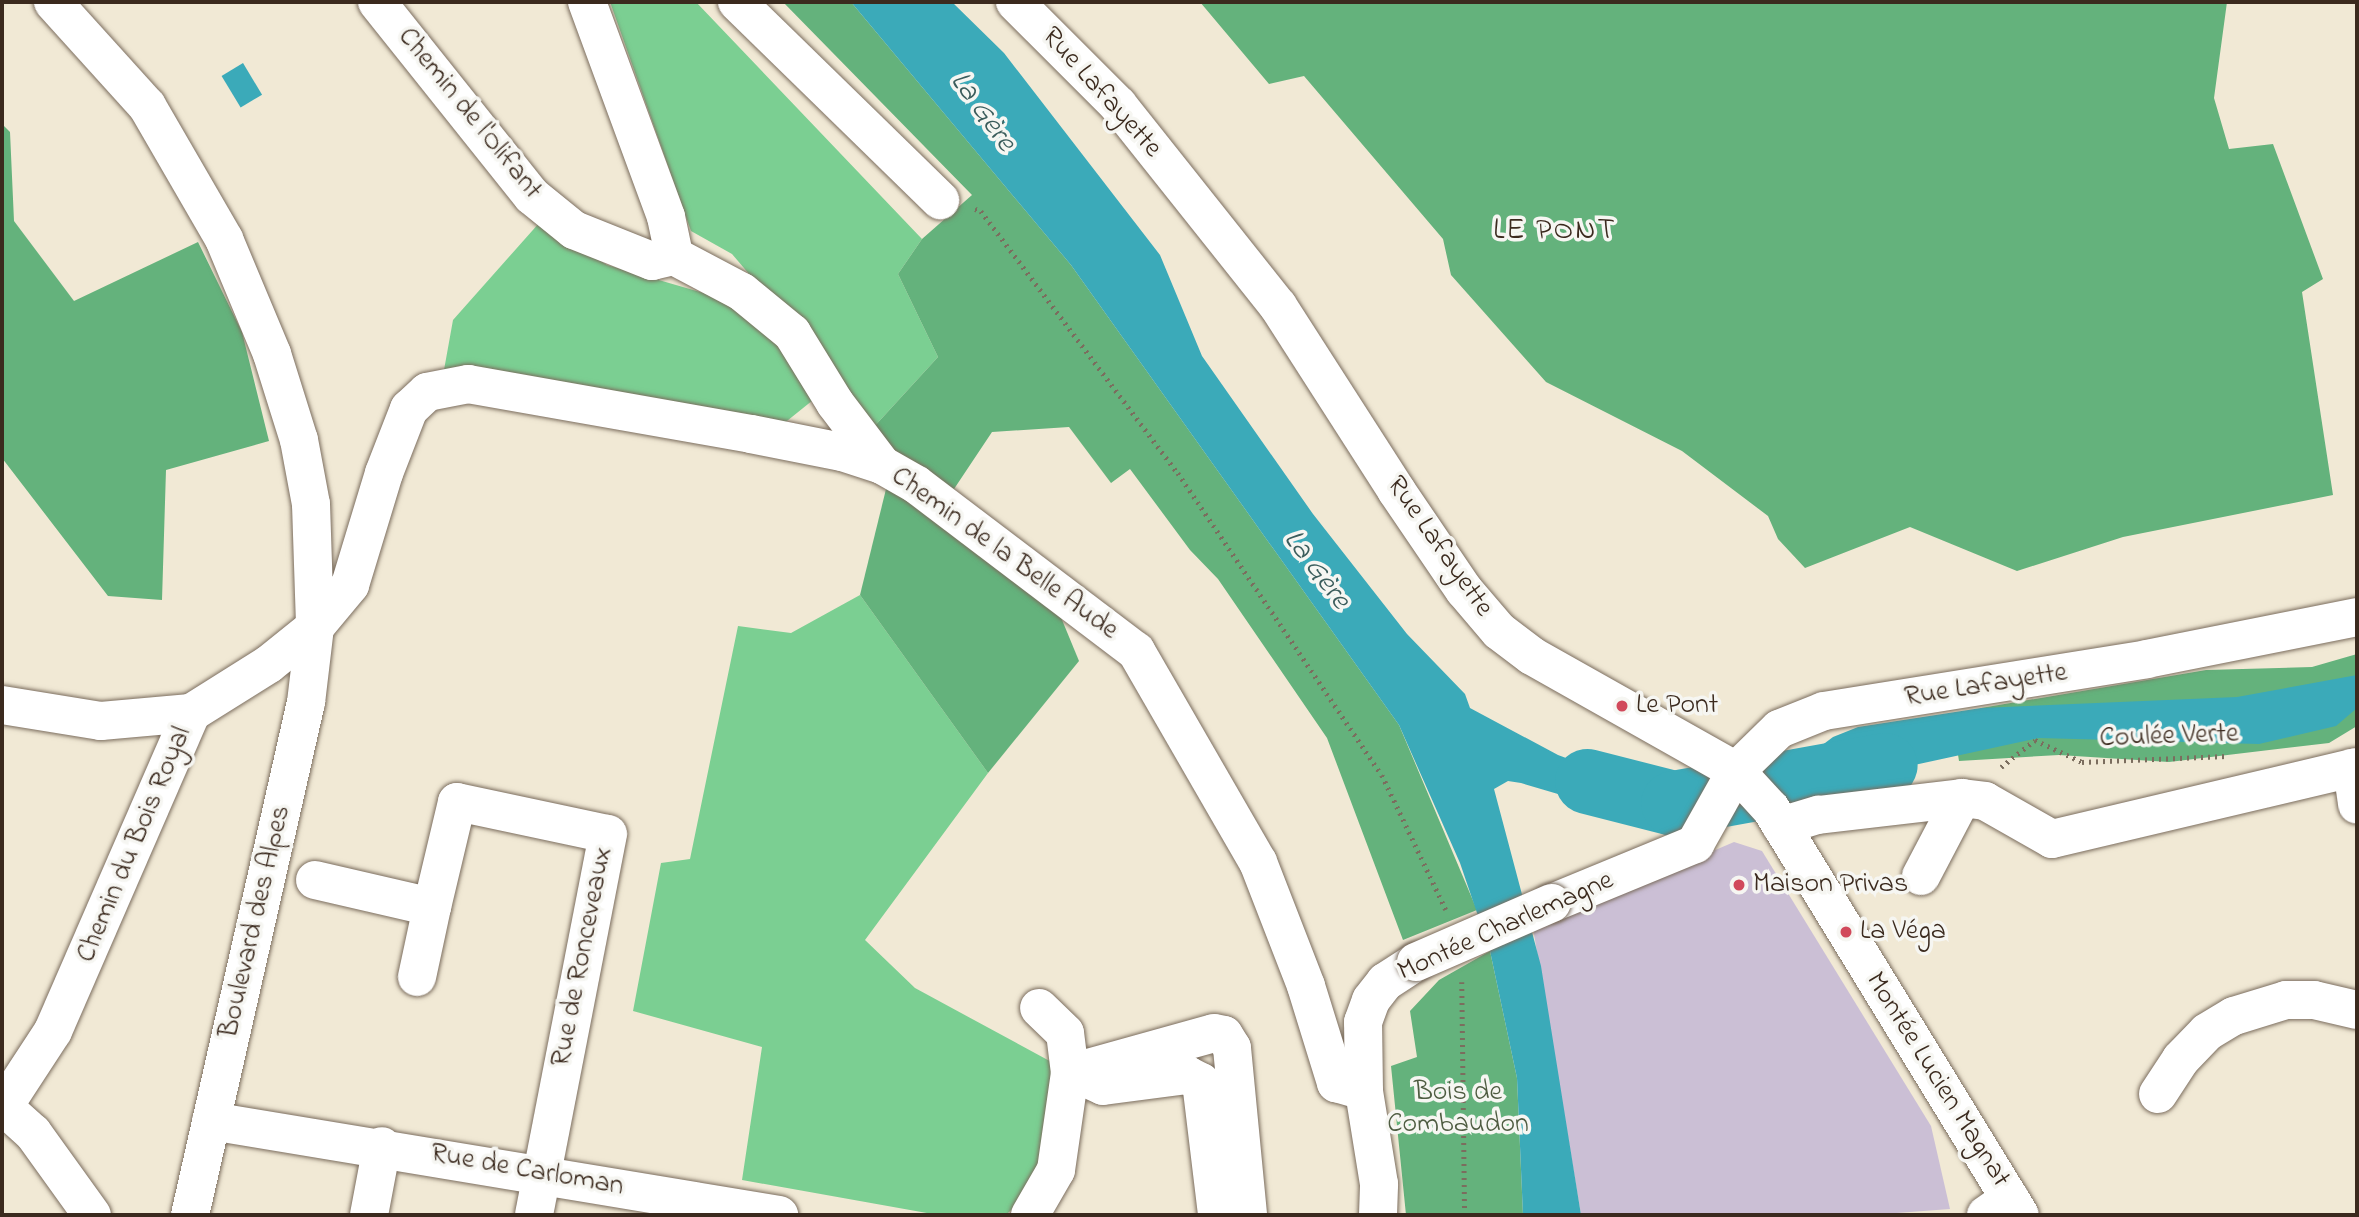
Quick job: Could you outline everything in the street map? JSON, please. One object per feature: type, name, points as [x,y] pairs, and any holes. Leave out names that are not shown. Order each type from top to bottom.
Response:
[{"type":"street","name":"Boulevard des Alpes","points":[[53,2],[147,106],[187,169],[250,295],[272,354],[308,477],[315,628],[306,702],[190,1215]]},
{"type":"street","name":"Chemin de l'Olifant","points":[[377,2],[532,195],[574,230],[653,261],[674,256],[742,292],[792,333],[835,403],[882,465]]},
{"type":"street","points":[[587,2],[631,116],[674,256]]},
{"type":"street","points":[[737,2],[940,200]]},
{"type":"street","name":"Rue Lafayette","points":[[1015,2],[1118,105],[1278,306],[1464,590],[1499,631],[1532,656],[1736,771],[1779,729],[1824,711],[2147,659],[2357,617]]},
{"type":"street","name":"Chemin de la Belle Aude","points":[[315,628],[350,585],[384,473],[409,409],[427,392],[467,384],[764,436],[882,465],[917,485],[1136,651],[1258,862],[1306,986],[1336,1083],[1364,1091]]},
{"type":"street","name":"Chemin du Bois Royal","points":[[92,1215],[33,1133],[3,1108],[53,1031],[191,713],[269,664],[315,628]]},
{"type":"street","points":[[2,705],[101,721],[191,713]]},
{"type":"street","points":[[1776,818],[1962,798],[1985,801],[2052,839],[2355,767],[2357,804]]},
{"type":"street","name":"Montée Charlemagne","points":[[1378,1215],[1380,1184],[1364,1091],[1363,1022],[1371,1000],[1385,982],[1416,962],[1695,844],[1736,771]]},
{"type":"street","name":"Montée Lucien Magnat","points":[[1736,771],[1776,818],[2005,1209]]},
{"type":"street","points":[[1921,876],[1962,798]]},
{"type":"street","name":"Rue de Ronceveaux","points":[[417,977],[457,802],[608,834],[542,1174]]},
{"type":"street","points":[[315,880],[432,907]]},
{"type":"street","points":[[2158,1094],[2180,1059],[2207,1032],[2234,1016],[2286,1000],[2314,1000],[2357,1010]]},
{"type":"street","points":[[1030,1215],[1056,1170],[1070,1073],[1065,1032],[1039,1008]]},
{"type":"street","points":[[1070,1073],[1214,1033],[1224,1035],[1232,1048],[1248,1215]]},
{"type":"street","points":[[1070,1073],[1103,1086],[1187,1075],[1201,1082],[1217,1215]]},
{"type":"street","name":"Rue de Carloman","points":[[211,1121],[382,1146],[542,1174],[711,1209],[779,1215]]},
{"type":"street","points":[[369,1215],[382,1146]]},
{"type":"street","points":[[534,1215],[542,1174]]},
{"type":"path","points":[[940,200],[981,211],[1178,472],[1382,775],[1461,942],[1465,1215]]},
{"type":"path","name":"Coulée Verte","points":[[1962,798],[2035,740],[2082,762],[2234,756]]},
{"type":"shaded area","points":[[1734,842],[1762,851],[1931,1126],[1950,1209],[1870,1215],[1581,1215],[1533,928]]},
{"type":"green space","points":[[610,2],[696,2],[922,239],[898,274],[938,357],[872,429],[839,379],[732,254],[691,231]]},
{"type":"green space","points":[[783,2],[851,2],[1071,265],[1399,725],[1477,910],[1403,940],[1327,738],[1218,579],[1190,550],[1130,469],[1111,483],[1069,427],[992,432],[954,489],[893,460],[872,429],[938,357],[898,274],[922,239],[972,195]]},
{"type":"green space","points":[[1200,2],[2227,2],[2214,98],[2229,149],[2273,144],[2323,279],[2302,292],[2333,495],[2123,537],[2017,571],[1910,527],[1805,568],[1778,539],[1768,516],[1682,451],[1546,382],[1451,275],[1443,239],[1304,76],[1269,84]]},
{"type":"green space","points":[[2,124],[10,132],[14,221],[74,301],[198,242],[242,332],[269,441],[166,470],[162,600],[108,596],[2,458]]},
{"type":"green space","points":[[540,222],[607,265],[707,294],[747,316],[770,337],[818,396],[777,429],[444,370],[453,320]]},
{"type":"green space","points":[[887,485],[1060,615],[1079,661],[988,773],[860,595]]},
{"type":"green space","points":[[860,595],[988,773],[865,940],[915,988],[1057,1065],[1042,1180],[1006,1215],[938,1215],[742,1180],[762,1047],[633,1011],[661,863],[690,859],[738,626],[791,633]]},
{"type":"green space","points":[[2357,654],[2357,726],[2329,743],[2169,762],[2059,755],[1959,761],[1956,742],[1981,708],[2206,670],[2312,667]]},
{"type":"green space","name":"Bois de Combaudon","points":[[1490,951],[1517,1078],[1523,1215],[1406,1215],[1391,1066],[1417,1057],[1410,1011],[1439,980]]},
{"type":"water","name":"La Gère","points":[[851,2],[952,2],[1004,53],[1160,255],[1202,356],[1313,514],[1407,634],[1465,694],[1470,708],[1558,755],[1673,798],[1673,806],[1636,817],[1521,783],[1508,781],[1494,789],[1541,966],[1581,1215],[1523,1215],[1517,1078],[1490,951],[1460,863],[1399,725],[1071,265]]},
{"type":"water","points":[[243,63],[262,95],[241,108],[222,76]]},
{"type":"water","points":[[2357,675],[2357,708],[2336,726],[2259,744],[2039,738],[1808,788],[1798,784],[1809,755],[1833,737],[1858,727],[1981,708],[2237,697]]},
{"type":"waterway","name":"La Véga","points":[[1587,781],[1673,803],[1885,765]]},
{"type":"place","name":"Le Pont","points":[[1622,706]]},
{"type":"place","name":"Maison Privas","points":[[1739,885]]},
{"type":"place","name":"La Véga","points":[[1846,932]]},
{"type":"district","name":"LE PONT","points":[[1555,231]]}]
